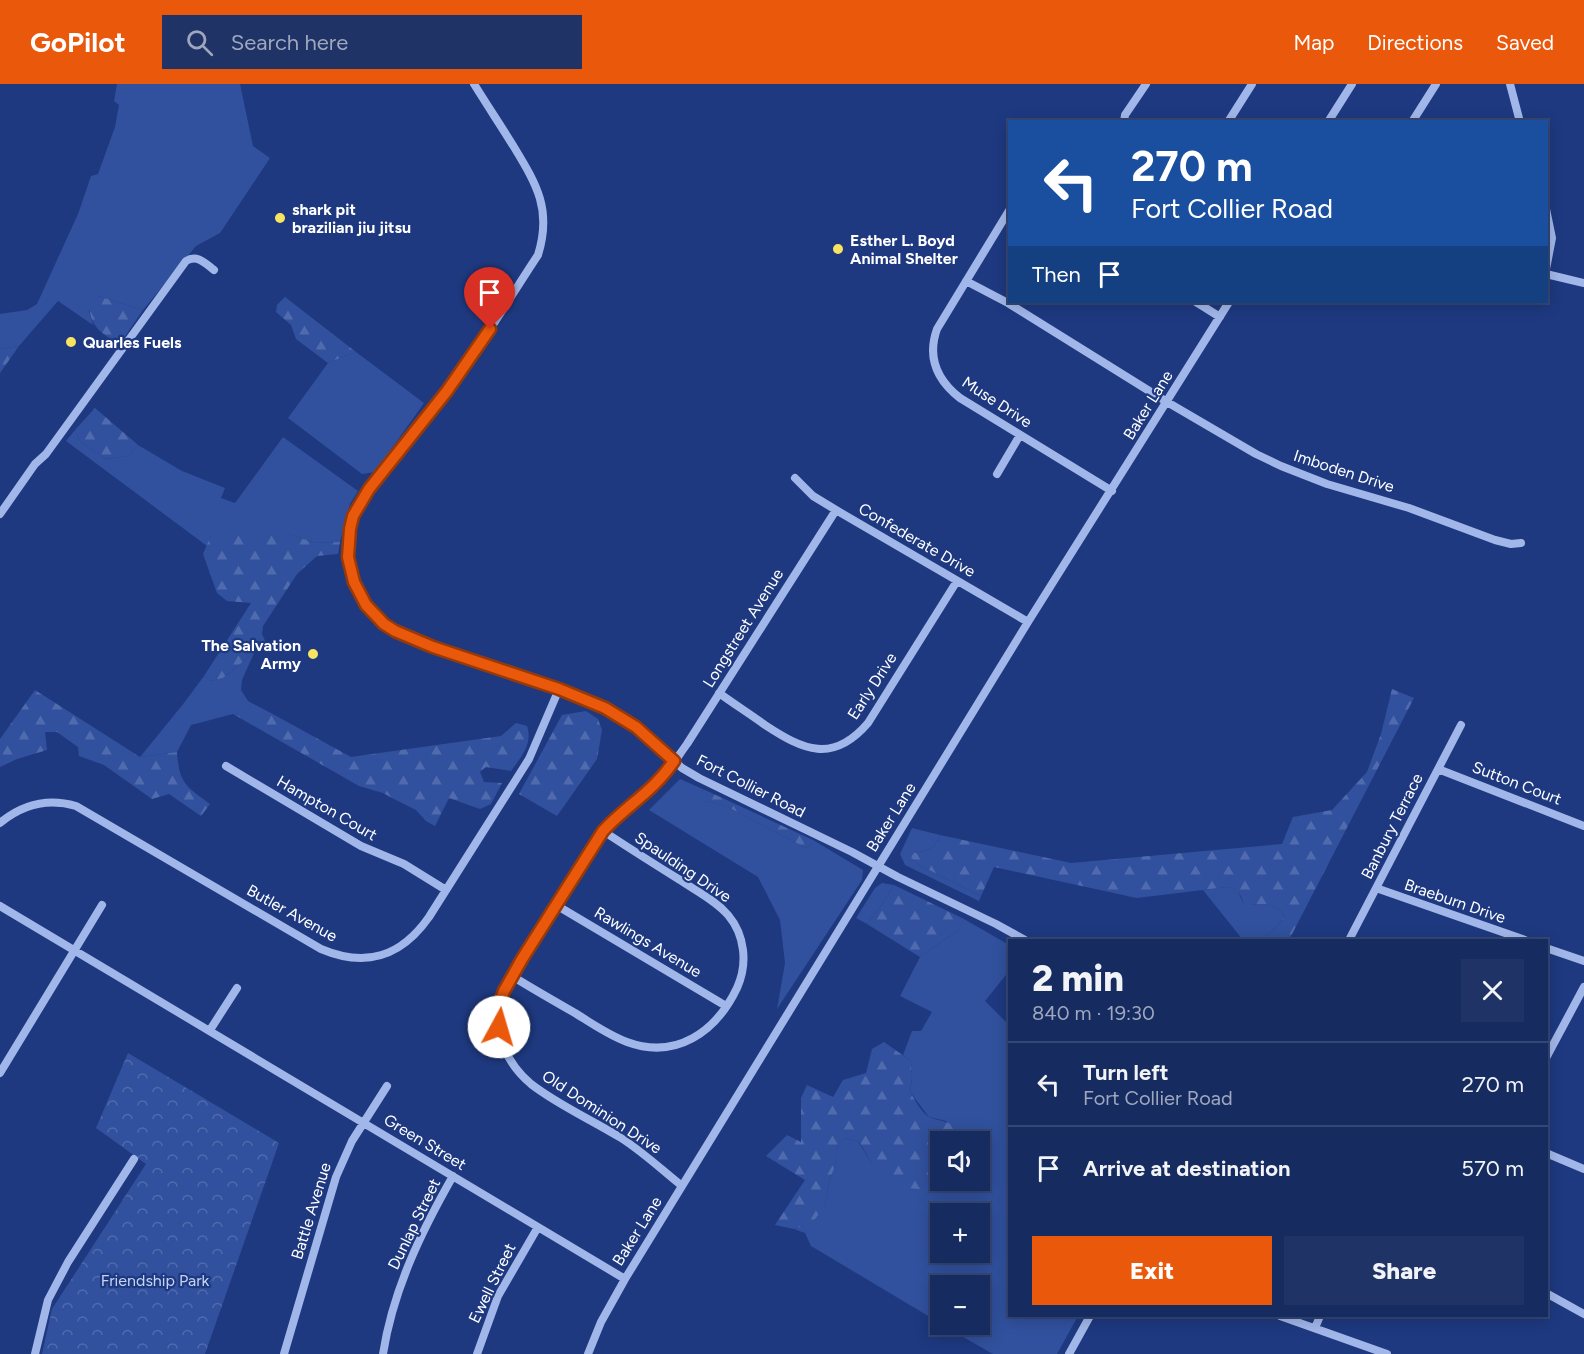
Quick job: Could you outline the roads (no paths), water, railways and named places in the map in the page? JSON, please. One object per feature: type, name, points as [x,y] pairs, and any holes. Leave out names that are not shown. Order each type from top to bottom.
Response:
[{"type":"street","name":"Fort Collier Road","points":[[474,84],[537,186],[543,206],[542,243],[538,255],[447,391],[359,506],[350,529],[348,557],[360,597],[374,615],[395,631],[433,647],[559,689],[621,717],[642,731],[674,761],[712,786],[852,852],[877,867],[1023,939]]},
{"type":"street","points":[[1124,120],[1125,115],[1146,84]]},
{"type":"street","points":[[1229,120],[1252,84]]},
{"type":"street","points":[[1329,120],[1352,84]]},
{"type":"street","points":[[1413,120],[1436,84]]},
{"type":"street","points":[[1510,84],[1519,120]]},
{"type":"street","name":"Muse Drive","points":[[1008,212],[934,338],[935,367],[944,382],[960,398],[1112,491]]},
{"type":"street","points":[[1548,219],[1552,238],[1548,258]]},
{"type":"street","points":[[0,514],[35,464],[53,446],[186,261],[200,259],[214,270]]},
{"type":"street","points":[[1548,274],[1584,283]]},
{"type":"street","name":"Imboden Drive","points":[[966,281],[1008,303],[1167,402],[1257,454],[1301,475],[1409,508],[1495,540],[1511,544],[1521,543]]},
{"type":"street","points":[[1198,303],[1220,317]]},
{"type":"street","name":"Baker Lane","points":[[588,1354],[601,1322],[625,1279],[1028,622],[1228,303]]},
{"type":"street","points":[[997,474],[1020,435]]},
{"type":"street","name":"Confederate Drive","points":[[795,478],[813,496],[1028,622]]},
{"type":"street","name":"Longstreet Avenue","points":[[674,761],[836,510]]},
{"type":"street","name":"Early Drive","points":[[719,693],[798,745],[820,749],[843,744],[861,732],[868,723],[957,580]]},
{"type":"street","name":"Butler Avenue","points":[[0,823],[30,805],[53,802],[76,806],[321,949],[344,957],[376,957],[400,947],[420,930],[529,759],[559,689]]},
{"type":"street","name":"Banbury Terrace","points":[[1350,939],[1461,725]]},
{"type":"street","name":"Old Dominion Drive","points":[[674,761],[654,786],[615,818],[603,831],[512,976],[500,1002],[499,1027],[504,1050],[517,1071],[542,1092],[636,1149],[682,1186]]},
{"type":"street","name":"Hampton Court","points":[[226,766],[361,846],[404,864],[446,890]]},
{"type":"street","name":"Sutton Court","points":[[1438,769],[1584,826]]},
{"type":"street","name":"Spaulding Drive","points":[[512,976],[616,1038],[638,1045],[663,1047],[696,1038],[712,1024],[726,1005],[736,989],[744,965],[742,942],[733,922],[711,900],[603,831]]},
{"type":"street","name":"Braeburn Drive","points":[[1376,888],[1503,937]]},
{"type":"street","points":[[0,1073],[102,905]]},
{"type":"street","name":"Rawlings Avenue","points":[[556,905],[726,1005]]},
{"type":"street","name":"Green Street","points":[[0,906],[625,1279]]},
{"type":"street","points":[[1548,949],[1584,961]]},
{"type":"street","points":[[1548,1054],[1584,987]]},
{"type":"street","points":[[210,1030],[237,988]]},
{"type":"street","name":"Battle Avenue","points":[[284,1354],[336,1177],[352,1141],[387,1086]]},
{"type":"street","points":[[1548,1154],[1584,1169]]},
{"type":"street","points":[[35,1354],[42,1317],[52,1290],[134,1159]]},
{"type":"street","name":"Dunlap Street","points":[[383,1354],[406,1269],[453,1176]]},
{"type":"street","name":"Ewell Street","points":[[477,1354],[498,1296],[538,1227]]},
{"type":"street","points":[[1548,1294],[1584,1314]]},
{"type":"street","points":[[1069,1354],[1088,1317]]},
{"type":"street","points":[[1283,1317],[1387,1354]]},
{"type":"street","points":[[1315,1328],[1320,1317]]},
{"type":"place","name":"shark pit brazilian jiu jitsu","points":[[280,218]]},
{"type":"place","name":"Esther L. Boyd Animal Shelter","points":[[838,249]]},
{"type":"place","name":"Quarles Fuels","points":[[71,342]]},
{"type":"place","name":"The Salvation Army","points":[[313,654]]},
{"type":"park label","name":"Friendship Park","points":[[155,1280]]}]
